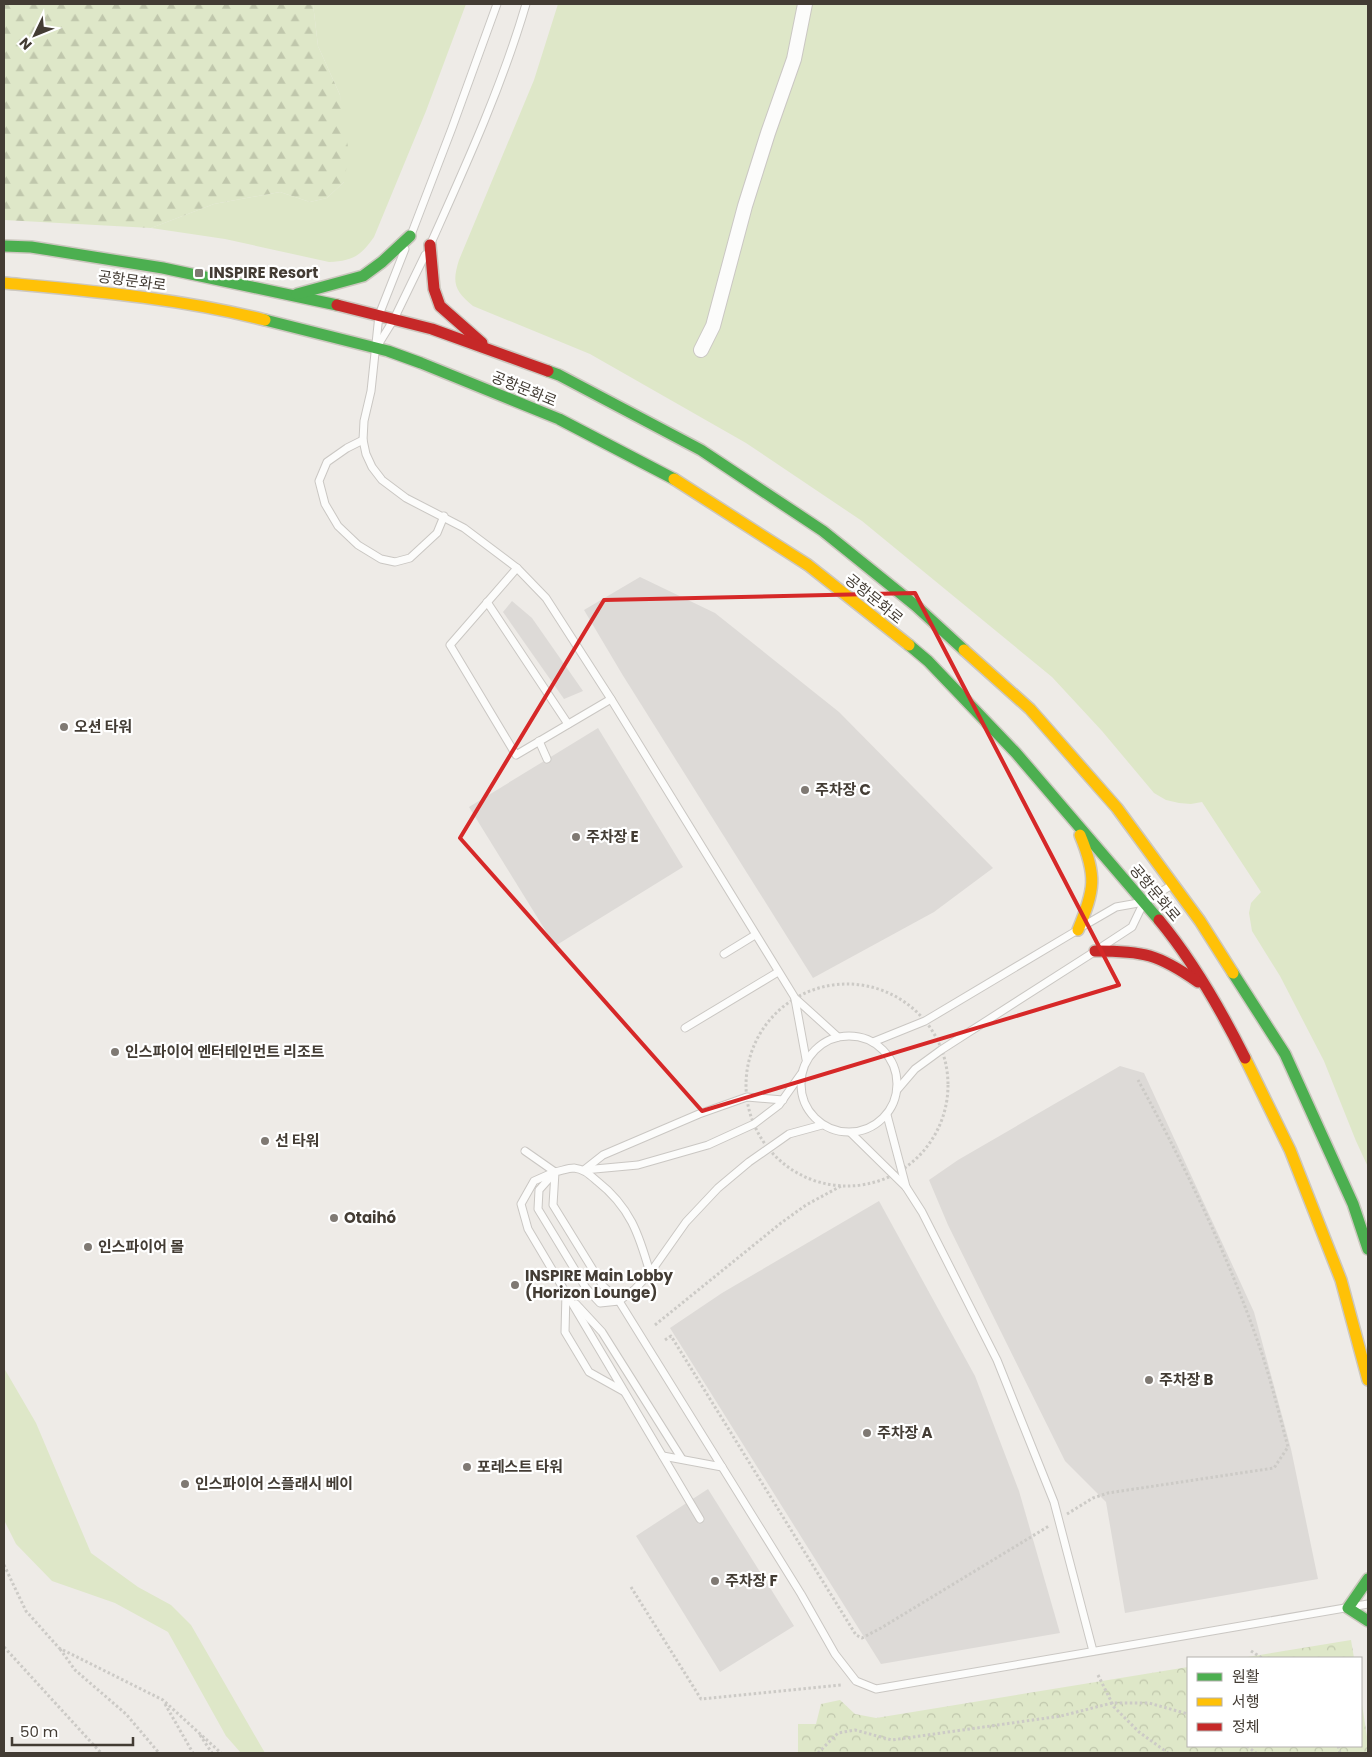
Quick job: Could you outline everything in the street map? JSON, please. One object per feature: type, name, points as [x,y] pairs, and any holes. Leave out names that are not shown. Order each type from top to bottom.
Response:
[{"type":"street","points":[[701,350],[713,326],[745,206],[794,59],[805,4]]},
{"type":"street","points":[[294,295],[363,276],[382,262],[410,236]]},
{"type":"street","points":[[430,244],[434,289],[440,306],[489,350]]},
{"type":"street","name":"공항문화로","points":[[4,246],[31,247],[163,268],[353,308],[432,329],[559,375],[701,450],[823,531],[916,606],[1030,709],[1116,808],[1174,884],[1200,921],[1285,1054],[1354,1204],[1368,1249]]},
{"type":"street","name":"공항문화로","points":[[4,283],[131,295],[233,312],[377,348],[421,363],[559,419],[672,478],[808,565],[928,661],[1016,753],[1144,902],[1173,937],[1225,1019],[1290,1150],[1341,1280],[1368,1380]]},
{"type":"street","points":[[1073,820],[1091,863],[1094,884],[1089,905],[1078,930]]},
{"type":"street","points":[[1095,951],[1124,951],[1147,954],[1177,968],[1204,986]]},
{"type":"street","points":[[1368,1580],[1348,1608],[1368,1621]]},
{"type":"lane","points":[[495,4],[452,128],[379,315],[371,391],[364,421],[363,440],[366,454],[372,467],[382,480],[406,498],[464,528],[517,568],[546,598],[611,699],[795,998],[838,1037]]},
{"type":"lane","points":[[377,348],[394,319],[471,154],[506,67],[526,4]]},
{"type":"lane","points":[[363,440],[347,448],[327,462],[320,481],[325,504],[338,526],[358,545],[381,559],[395,562],[410,558],[436,533],[444,516]]},
{"type":"lane","points":[[517,568],[450,645],[516,755],[611,699]]},
{"type":"lane","points":[[487,602],[568,724]]},
{"type":"lane","points":[[539,741],[547,759]]},
{"type":"lane","points":[[873,1042],[925,1021],[1116,907],[1144,902],[1174,884]]},
{"type":"lane","points":[[897,1090],[915,1069],[941,1050],[1132,927],[1144,902]]},
{"type":"lane","points":[[724,954],[755,935]]},
{"type":"lane","points":[[685,1028],[778,972]]},
{"type":"lane","points":[[795,998],[806,1060]]},
{"type":"lane","points":[[700,1520],[528,1229],[521,1204],[534,1181],[555,1172],[573,1168],[584,1170],[638,1165],[708,1145],[754,1124],[784,1100],[814,1049],[825,1041],[838,1037],[862,1037],[873,1042],[884,1051],[892,1062],[897,1076],[897,1090],[894,1103],[887,1115],[877,1124],[865,1130],[852,1133],[836,1131],[822,1125],[811,1115],[803,1102],[800,1088],[801,1074]]},
{"type":"lane","points":[[584,1170],[603,1155],[699,1114],[747,1097],[784,1100]]},
{"type":"lane","points":[[887,1115],[906,1187]]},
{"type":"lane","points":[[555,1172],[539,1190],[538,1209],[586,1288],[600,1303],[619,1301],[635,1289],[650,1273],[686,1222],[718,1188],[768,1148],[789,1134],[822,1125]]},
{"type":"lane","points":[[852,1133],[906,1187],[922,1212],[997,1360],[1054,1502],[1093,1651]]},
{"type":"lane","points":[[525,1151],[555,1172]]},
{"type":"lane","points":[[584,1170],[606,1188],[625,1210],[640,1237],[650,1273]]},
{"type":"lane","points":[[555,1172],[553,1205],[603,1286],[619,1301],[801,1594],[835,1654],[856,1681],[876,1689],[1368,1604]]},
{"type":"lane","points":[[566,1293],[565,1332],[589,1372],[624,1391]]},
{"type":"lane","points":[[566,1293],[602,1332],[682,1460]]},
{"type":"lane","points":[[663,1456],[722,1467]]},
{"type":"path","points":[[838,984],[879,989],[904,1002],[925,1021],[934,1035],[946,1067],[948,1084],[942,1118],[932,1140],[902,1170],[872,1183],[842,1186],[821,1182],[801,1175],[768,1148],[754,1124],[747,1097],[747,1068],[756,1040],[772,1016],[795,998],[824,986],[838,984]]},
{"type":"path","points":[[655,1325],[781,1223],[806,1205],[842,1186]]},
{"type":"path","points":[[4,1565],[26,1611],[59,1648],[75,1670],[126,1714],[159,1753]]},
{"type":"path","points":[[631,1587],[701,1699],[842,1685]]},
{"type":"path","points":[[4,1647],[101,1753]]},
{"type":"path","points":[[59,1648],[163,1700],[221,1753]]},
{"type":"path","points":[[1251,1651],[1260,1657]]},
{"type":"path","points":[[1098,1675],[1112,1703],[1139,1732],[1168,1753]]},
{"type":"path","points":[[163,1700],[193,1753]]},
{"type":"path","points":[[818,1753],[838,1733],[855,1730],[892,1740],[1061,1716],[1112,1703],[1149,1703],[1187,1714]]},
{"type":"path","points":[[198,1731],[212,1753]]},
{"type":"highlighted area","points":[[915,593],[1119,985],[702,1111],[460,838],[604,600]]},
{"type":"green space","points":[[4,4],[313,4],[318,46],[340,95],[349,154],[344,182],[327,198],[310,202],[280,192],[214,204],[151,228],[4,220]]},
{"type":"green space","points":[[313,4],[466,4],[426,111],[374,237],[365,249],[350,259],[329,262],[225,239],[151,228],[214,204],[280,192],[310,202],[327,198],[344,182],[340,95],[318,46]]},
{"type":"green space","points":[[558,4],[1368,4],[1368,1167],[1324,1061],[1280,976],[1252,931],[1249,913],[1251,903],[1261,892],[1202,802],[1191,804],[1179,803],[1166,800],[1154,793],[1102,731],[1052,677],[862,521],[746,443],[590,354],[473,306],[458,291],[455,280],[459,260],[534,80]]},
{"type":"green space","points":[[4,1368],[36,1423],[91,1553],[138,1587],[171,1605],[191,1625],[265,1753],[241,1753],[226,1736],[168,1632],[115,1603],[52,1581],[16,1544],[4,1520]]},
{"type":"green space","points":[[1351,1640],[1354,1657],[1247,1657]]},
{"type":"green space","points":[[1187,1667],[1187,1747],[1362,1747],[1362,1704],[1368,1753],[798,1752],[798,1724],[816,1724],[821,1704],[840,1700],[855,1714],[876,1718]]},
{"type":"shaded area","name":"주차장 C","points":[[640,577],[715,613],[839,712],[993,868],[934,912],[813,978],[622,674],[584,610]]},
{"type":"shaded area","points":[[512,601],[532,618],[583,691],[564,699],[503,612]]},
{"type":"shaded area","name":"주차장 E","points":[[598,728],[683,867],[555,946],[469,807]]},
{"type":"shaded area","name":"주차장 B","points":[[1120,1066],[1144,1073],[1254,1312],[1291,1449],[1318,1579],[1125,1613],[1106,1502],[1065,1461],[948,1225],[929,1180],[958,1160]]},
{"type":"shaded area","name":"주차장 A","points":[[879,1201],[975,1376],[1019,1491],[1060,1633],[881,1664],[670,1328],[722,1293]]},
{"type":"shaded area","name":"주차장 F","points":[[708,1489],[794,1626],[720,1672],[636,1536]]},
{"type":"traffic: fast","points":[[297,294],[363,276],[382,262],[410,236]]},
{"type":"traffic: fast","points":[[4,246],[31,247],[163,268],[337,305]]},
{"type":"traffic: fast","points":[[265,320],[388,351],[421,363],[559,419],[674,479]]},
{"type":"traffic: fast","points":[[548,371],[701,450],[823,531],[916,606],[964,650]]},
{"type":"traffic: fast","points":[[909,645],[928,661],[1016,753],[1159,920]]},
{"type":"traffic: fast","points":[[1233,973],[1285,1054],[1353,1204],[1368,1249]]},
{"type":"traffic: fast","points":[[1368,1579],[1348,1608],[1368,1621]]},
{"type":"traffic: slow","points":[[4,283],[102,292],[168,301],[233,312],[265,320]]},
{"type":"traffic: slow","points":[[674,479],[808,565],[909,645]]},
{"type":"traffic: slow","points":[[964,650],[1030,709],[1117,808],[1200,921],[1233,973]]},
{"type":"traffic: slow","points":[[1078,930],[1088,904],[1092,882],[1089,861],[1080,835]]},
{"type":"traffic: slow","points":[[1245,1058],[1290,1150],[1341,1280],[1368,1380]]},
{"type":"traffic: jam","points":[[430,245],[434,289],[440,306],[482,343]]},
{"type":"traffic: jam","points":[[337,305],[432,329],[548,371]]},
{"type":"traffic: jam","points":[[1159,920],[1206,986],[1245,1058]]},
{"type":"traffic: jam","points":[[1095,951],[1139,953],[1150,956],[1172,965],[1198,982]]},
{"type":"place","name":"INSPIRE Resort","points":[[199,273]]},
{"type":"place","name":"오션 타워","points":[[64,727]]},
{"type":"place","name":"주차장 C","points":[[805,790]]},
{"type":"place","name":"주차장 E","points":[[576,837]]},
{"type":"place","name":"인스파이어 엔터테인먼트 리조트","points":[[115,1052]]},
{"type":"place","name":"선 타워","points":[[265,1141]]},
{"type":"place","name":"Otaihó","points":[[334,1218]]},
{"type":"place","name":"인스파이어 몰","points":[[88,1247]]},
{"type":"place","name":"INSPIRE Main Lobby (Horizon Lounge)","points":[[515,1285]]},
{"type":"place","name":"주차장 B","points":[[1149,1380]]},
{"type":"place","name":"주차장 A","points":[[867,1433]]},
{"type":"place","name":"포레스트 타워","points":[[467,1467]]},
{"type":"place","name":"인스파이어 스플래시 베이","points":[[185,1484]]},
{"type":"place","name":"주차장 F","points":[[715,1581]]}]
